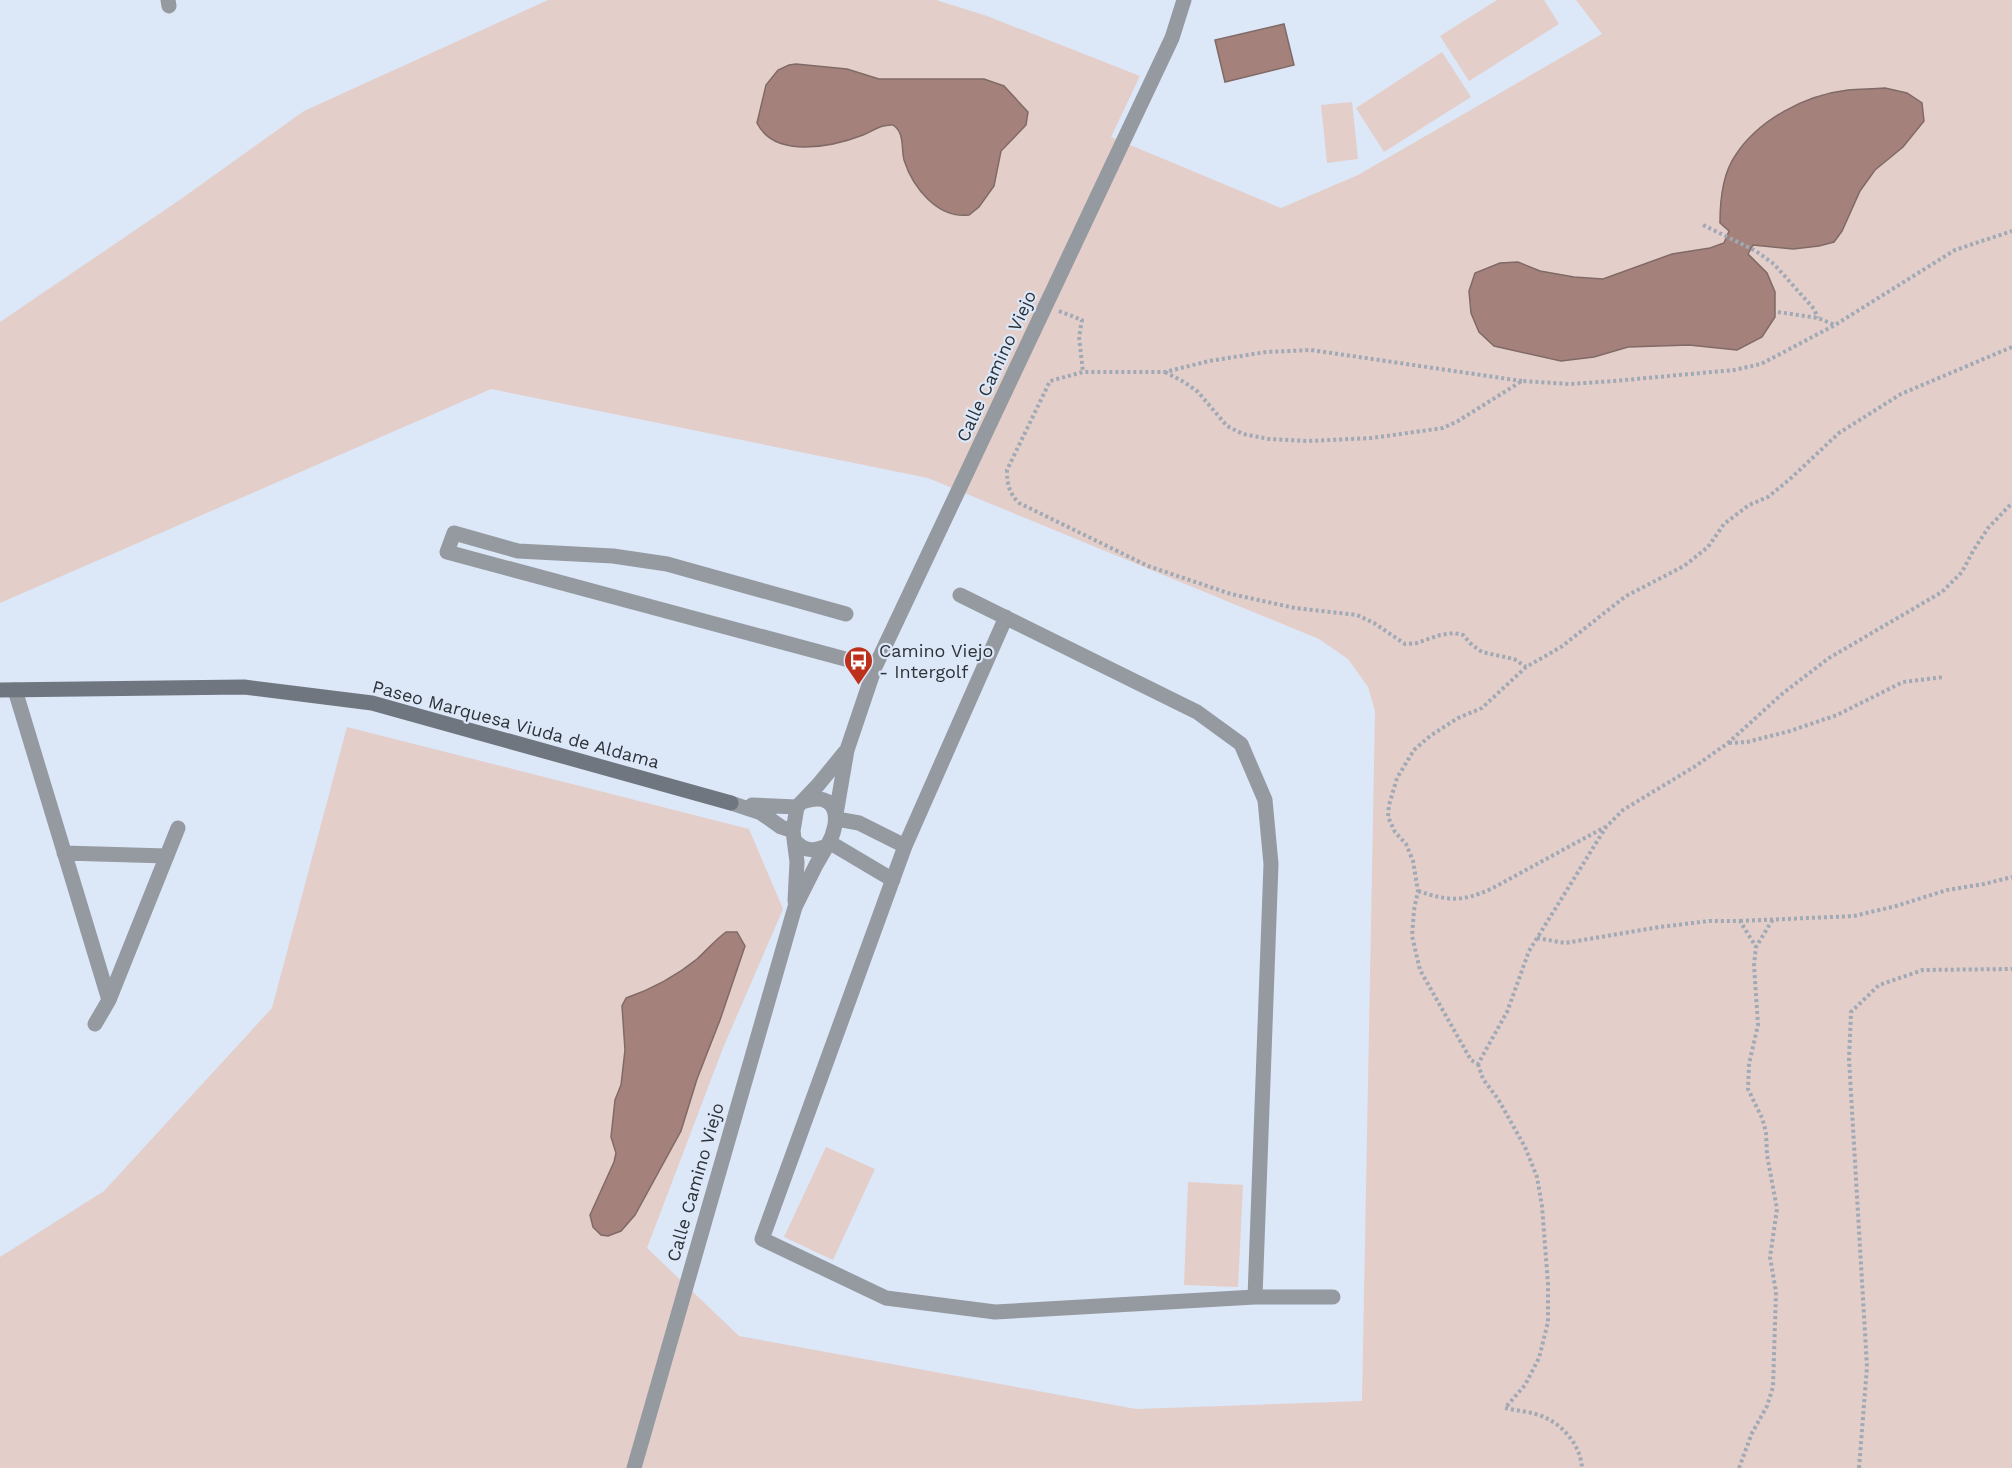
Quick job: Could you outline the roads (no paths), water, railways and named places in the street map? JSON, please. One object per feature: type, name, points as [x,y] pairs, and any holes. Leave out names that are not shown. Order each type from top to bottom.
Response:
[{"type":"street","name":"Calle Camino Viejo","points":[[836,816],[847,750],[875,666],[1173,38],[1184,0]]},
{"type":"street","points":[[846,614],[667,564],[623,558],[518,551],[454,533],[447,552],[875,666]]},
{"type":"street","points":[[960,595],[1197,712],[1241,744],[1264,800],[1271,864],[1255,1297]]},
{"type":"street","points":[[1006,617],[905,846],[762,1239],[886,1298],[995,1312],[1255,1297],[1333,1297]]},
{"type":"street","name":"Paseo Marquesa Viuda de Aldama","points":[[7,690],[244,687],[372,703],[731,803],[761,813],[794,836]]},
{"type":"street","points":[[7,690],[64,853],[109,1000]]},
{"type":"street","name":"Calle Camino Viejo","points":[[799,804],[847,750]]},
{"type":"street","points":[[812,798],[823,800],[831,805],[836,816],[835,831],[828,844],[816,850],[803,849],[794,836],[799,804],[812,798]]},
{"type":"street","name":"Paseo Marquesa Viuda de Aldama","points":[[731,803],[777,807],[799,804]]},
{"type":"street","points":[[836,816],[859,822],[905,846]]},
{"type":"street","points":[[95,1024],[109,1000],[178,828]]},
{"type":"street","name":"Calle Camino Viejo","points":[[794,836],[797,862],[795,908]]},
{"type":"street","name":"Calle Camino Viejo","points":[[634,1468],[795,908],[828,844]]},
{"type":"street","points":[[828,844],[893,880]]},
{"type":"street","points":[[64,853],[166,856]]},
{"type":"place","name":"Camino Viejo - Intergolf","points":[[858,686]]}]
